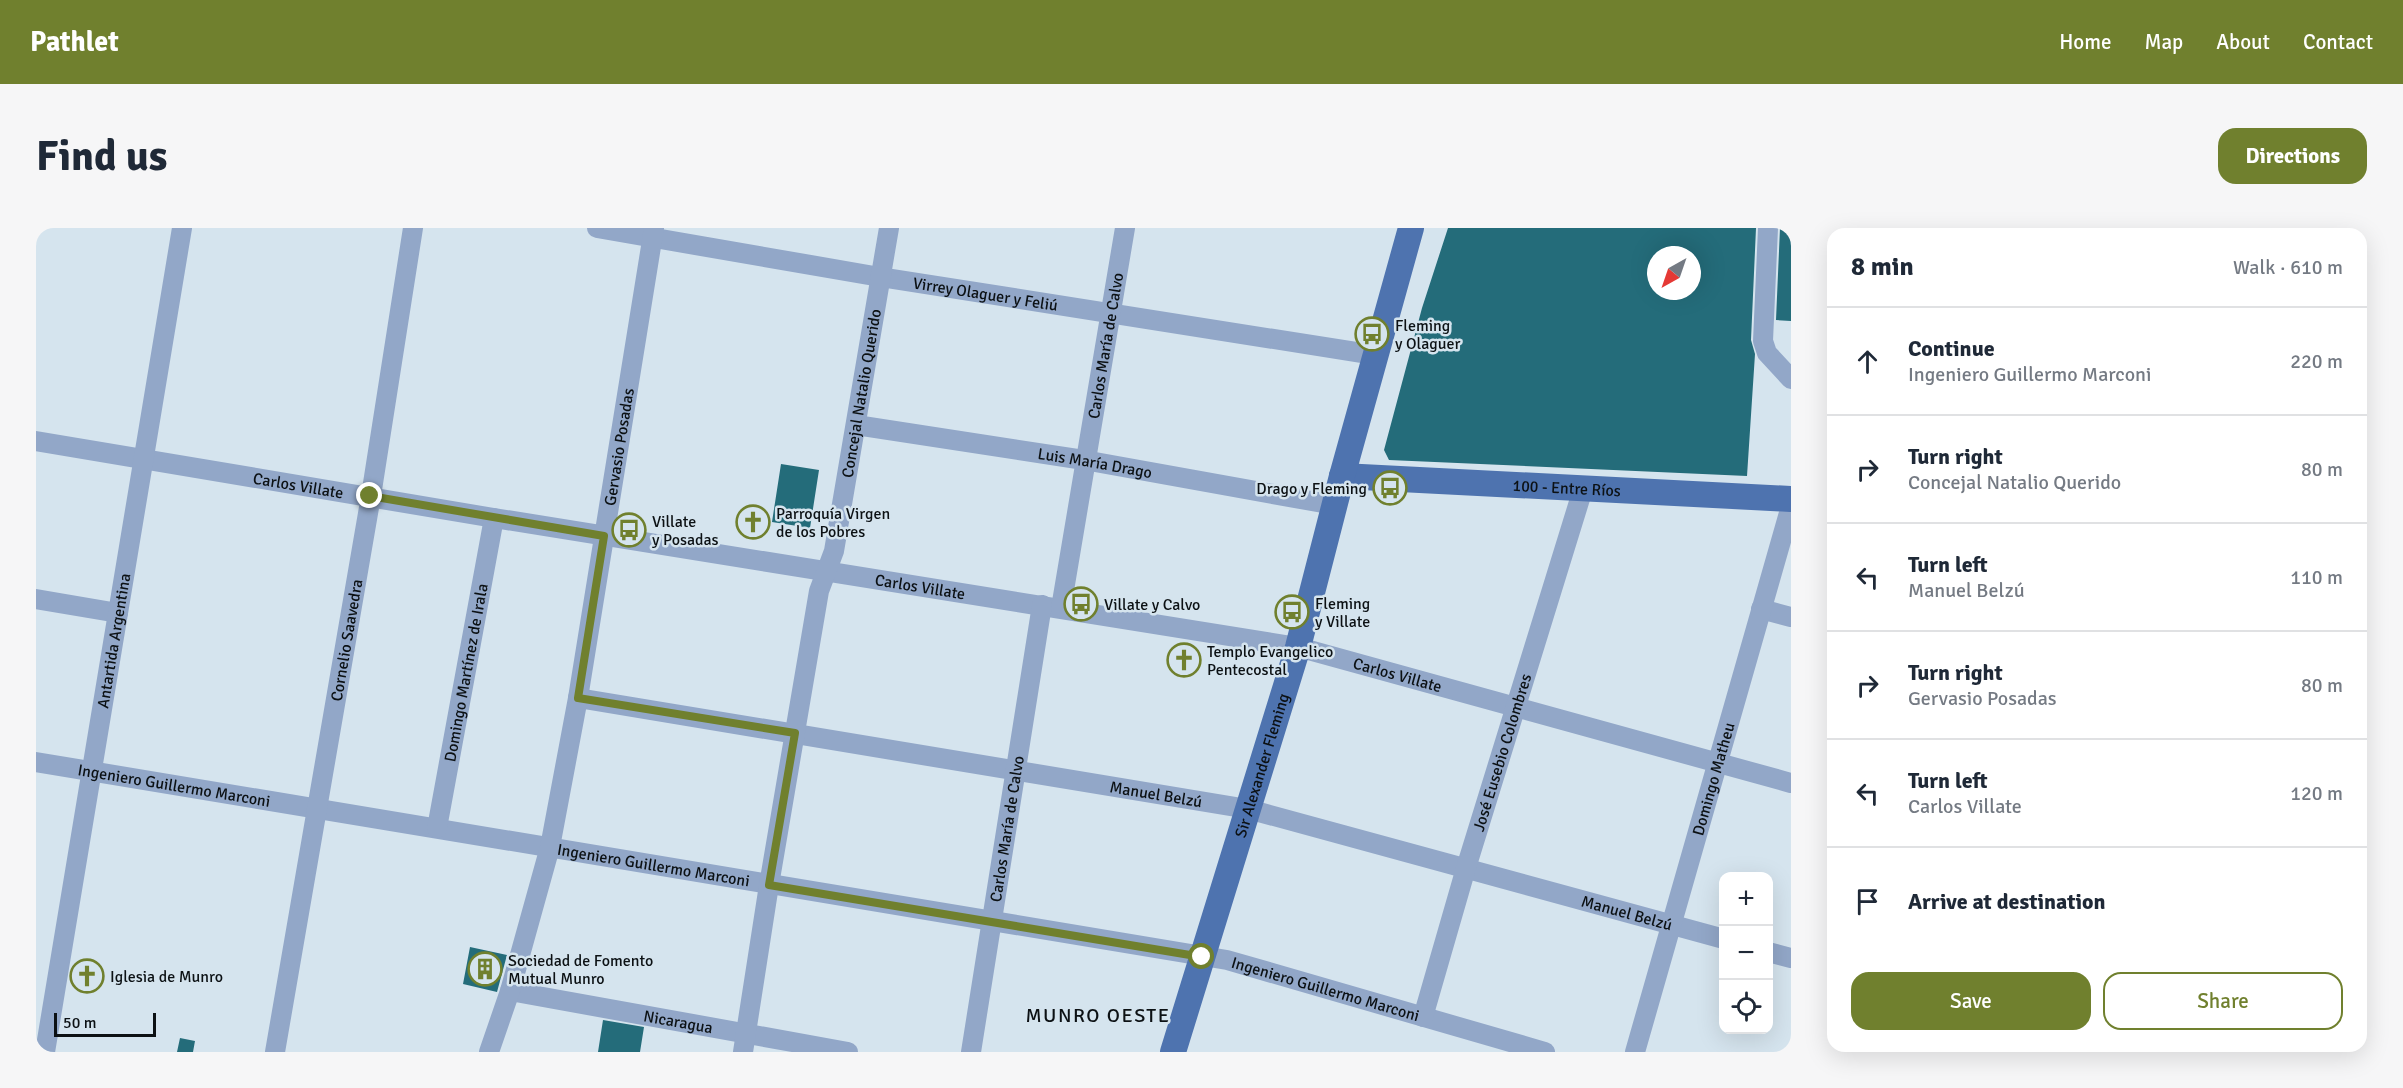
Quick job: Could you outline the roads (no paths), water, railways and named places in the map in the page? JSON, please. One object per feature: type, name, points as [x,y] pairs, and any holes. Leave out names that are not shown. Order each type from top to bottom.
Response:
[{"type":"main road","name":"Sir Alexander Fleming","points":[[1173,1052],[1298,647],[1334,505],[1411,228]]},
{"type":"main road","name":"100 - Entre Ríos","points":[[1342,476],[1791,500]]},
{"type":"street","name":"Antartida Argentina","points":[[45,1052],[182,228]]},
{"type":"street","name":"Cornelio Saavedra","points":[[275,1052],[414,228]]},
{"type":"street","name":"Virrey Olaguer y Feliú","points":[[597,228],[654,233],[880,277],[1375,355]]},
{"type":"street","name":"Concejal Natalio Querido","points":[[744,1043],[819,591],[834,551],[889,228]]},
{"type":"street","name":"Carlos María de Calvo","points":[[971,1052],[1016,770],[1084,460],[1125,228]]},
{"type":"street","points":[[1768,228],[1763,341],[1767,353],[1791,379]]},
{"type":"street","name":"Gervasio Posadas","points":[[489,1052],[510,991],[550,847],[578,698],[654,233]]},
{"type":"street","name":"Luis María Drago","points":[[856,425],[1084,460],[1334,505]]},
{"type":"street","name":"Carlos Villate","points":[[36,441],[604,536],[828,570],[1298,647],[1791,783]]},
{"type":"street","name":"José Eusebio Colombres","points":[[1423,1017],[1466,868],[1583,489]]},
{"type":"street","name":"Domingo Matheu","points":[[1635,1052],[1791,506]]},
{"type":"street","name":"Domingo Martínez de Irala","points":[[437,828],[494,518]]},
{"type":"street","points":[[36,599],[118,613]]},
{"type":"street","points":[[1761,609],[1791,617]]},
{"type":"street","name":"Manuel Belzú","points":[[578,698],[1248,809],[1719,938]]},
{"type":"street","name":"Ingeniero Guillermo Marconi","points":[[36,762],[1227,960],[1545,1052]]},
{"type":"street","points":[[1773,953],[1791,958]]},
{"type":"street","name":"Nicaragua","points":[[510,991],[744,1043],[848,1052]]},
{"type":"place","name":"Fleming y Olaguer","points":[[1372,334]]},
{"type":"place","name":"Drago y Fleming","points":[[1390,488]]},
{"type":"place","name":"Parroquía Virgen de los Pobres","points":[[753,522]]},
{"type":"place","name":"Villate y Posadas","points":[[629,530]]},
{"type":"place","name":"Villate y Calvo","points":[[1081,604]]},
{"type":"place","name":"Fleming y Villate","points":[[1292,612]]},
{"type":"place","name":"Templo Evangelico Pentecostal","points":[[1184,660]]},
{"type":"place","name":"Sociedad de Fomento Mutual Munro","points":[[485,969]]},
{"type":"place","name":"Iglesia de Munro","points":[[87,976]]},
{"type":"district","name":"MUNRO OESTE","points":[[1098,1015]]}]
